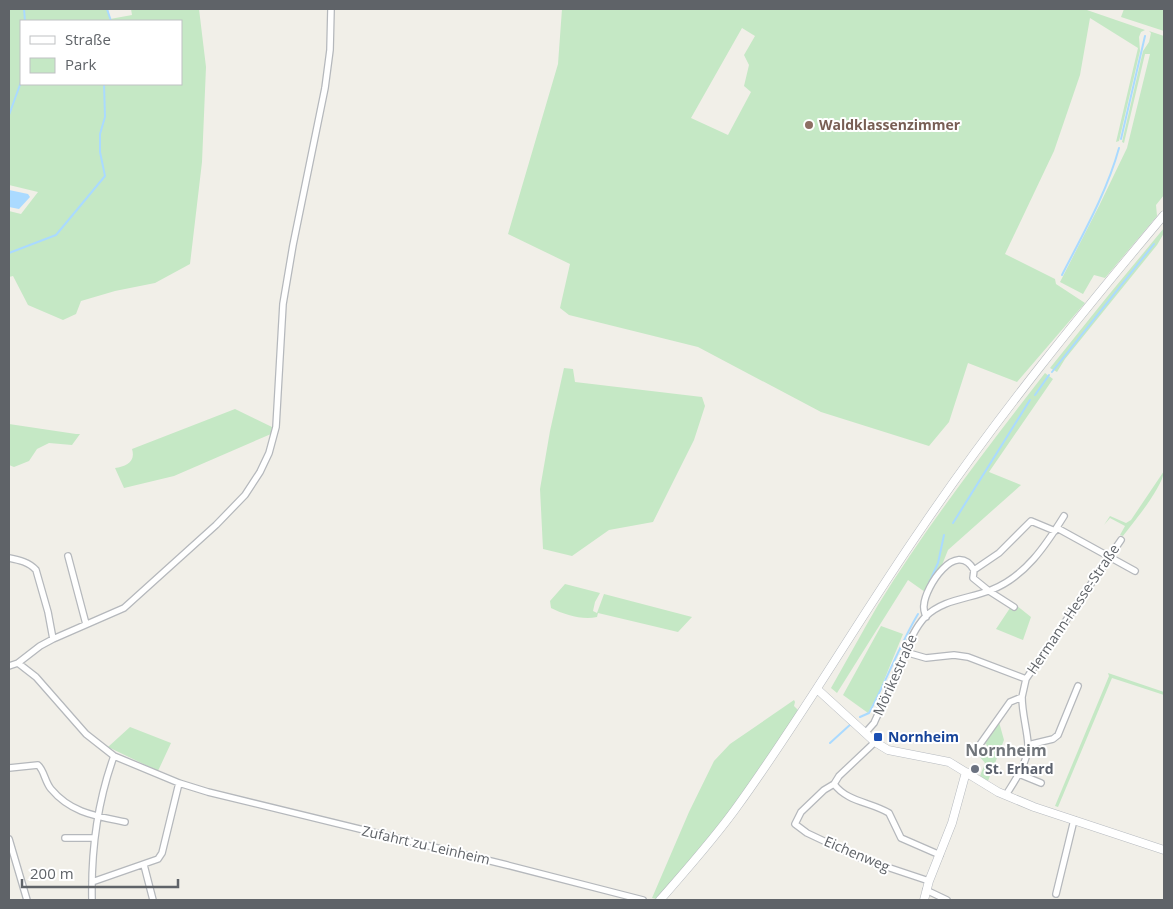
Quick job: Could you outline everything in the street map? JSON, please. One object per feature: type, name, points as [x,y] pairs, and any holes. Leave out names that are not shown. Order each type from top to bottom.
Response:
[{"type":"main road","points":[[660,900],[699,855],[738,805],[817,689],[877,593],[960,472],[1056,346],[1164,215]]},
{"type":"main road","points":[[817,689],[875,742],[890,750],[944,760],[1006,795],[1034,807],[1164,850]]},
{"type":"main road","points":[[924,900],[929,881],[952,823],[966,772]]},
{"type":"street","points":[[9,666],[53,639],[124,608],[216,525],[245,495],[260,472],[269,453],[276,427],[283,304],[325,88],[330,50],[331,9]]},
{"type":"street","name":"Mörikestraße","points":[[866,732],[874,723],[915,631],[926,617],[945,604],[1003,585],[1031,562],[1064,516]]},
{"type":"street","points":[[974,570],[999,553],[1031,521],[1056,529],[1135,570]]},
{"type":"street","name":"Hermann-Hesse-Straße","points":[[1028,745],[1022,710],[1022,697],[1026,679],[1121,540]]},
{"type":"street","points":[[68,556],[86,624]]},
{"type":"street","points":[[9,558],[24,562],[36,570],[48,612],[53,639]]},
{"type":"street","points":[[926,617],[923,606],[925,599],[944,566],[955,560],[968,563],[974,570],[973,578],[1014,607]]},
{"type":"street","points":[[905,652],[926,658],[968,657],[1026,679]]},
{"type":"street","name":"Zufahrt zu Leinheim","points":[[18,662],[36,677],[86,734],[114,756],[179,783],[208,792],[643,900]]},
{"type":"street","points":[[1006,795],[1026,760],[1028,745],[1053,739],[1058,735],[1078,686]]},
{"type":"street","points":[[976,750],[1010,702],[1022,697]]},
{"type":"street","points":[[875,742],[834,784],[838,790],[848,796],[890,813],[901,838],[940,855]]},
{"type":"street","points":[[92,900],[94,838],[97,816],[102,791],[114,756]]},
{"type":"street","points":[[9,768],[38,765],[47,784],[59,798],[83,813],[125,822]]},
{"type":"street","points":[[1018,774],[1041,783]]},
{"type":"street","points":[[92,882],[158,859],[162,853],[179,783]]},
{"type":"street","name":"Eichenweg","points":[[834,784],[824,790],[798,816],[795,824],[807,833],[860,858],[929,881]]},
{"type":"street","points":[[1056,894],[1074,820]]},
{"type":"street","points":[[65,838],[94,838]]},
{"type":"street","points":[[9,840],[28,900]]},
{"type":"street","points":[[144,865],[153,900]]},
{"type":"street","points":[[926,890],[947,900]]},
{"type":"green space","points":[[9,9],[108,9],[110,19],[132,15],[131,9],[199,9],[206,67],[202,162],[190,264],[155,283],[115,291],[81,301],[76,314],[63,320],[28,305],[13,276],[9,277],[9,211],[21,214],[38,192],[9,185]]},
{"type":"green space","points":[[562,9],[1084,9],[1145,30],[1141,32],[1139,37],[1140,51],[1119,141],[1116,142],[1138,48],[1090,18],[1080,75],[1054,151],[1005,254],[1055,279],[1056,284],[1085,303],[1017,382],[968,363],[949,422],[929,446],[821,412],[698,347],[569,315],[560,308],[570,264],[508,234],[558,64]],"holes":[[[742,28],[755,36],[744,55],[749,65],[744,86],[751,92],[728,135],[691,118]]]},
{"type":"green space","points":[[1124,9],[1164,9],[1164,31],[1121,17]]},
{"type":"green space","points":[[1149,31],[1164,36],[1164,195],[1156,205],[1157,216],[1105,278],[1094,275],[1083,294],[1060,282],[1127,148],[1150,54],[1145,54],[1124,143],[1122,142],[1143,51],[1149,42],[1151,33]]},
{"type":"green space","points":[[1164,228],[1164,233],[1157,245],[1065,359],[1057,372],[1050,368],[1107,297]]},
{"type":"green space","points":[[564,368],[573,369],[575,382],[702,397],[705,406],[694,440],[653,522],[609,530],[572,556],[543,549],[540,489]]},
{"type":"green space","points":[[1045,373],[1053,379],[989,472],[1021,485],[948,550],[942,565],[925,592],[908,580],[837,693],[831,688],[897,575],[958,487]]},
{"type":"green space","points":[[235,409],[272,427],[271,434],[174,476],[124,488],[115,468],[129,463],[133,457],[132,449]]},
{"type":"green space","points":[[9,424],[80,434],[72,445],[49,443],[37,449],[29,461],[14,467],[9,465]]},
{"type":"green space","points":[[1164,471],[1159,486],[1123,536],[1120,535],[1125,526],[1110,518],[1104,525],[1110,516],[1126,523],[1131,520]]},
{"type":"green space","points":[[565,584],[600,593],[593,611],[597,613],[604,594],[692,617],[678,632],[598,613],[597,617],[585,618],[562,613],[551,608],[550,601]]},
{"type":"green space","points":[[1012,605],[1016,605],[1031,617],[1023,640],[996,629]]},
{"type":"green space","points":[[881,626],[903,634],[878,695],[868,713],[843,695]]},
{"type":"green space","points":[[1108,673],[1164,692],[1164,695],[1112,678],[1058,807],[1055,806],[1109,676]]},
{"type":"green space","points":[[794,700],[794,706],[798,710],[723,822],[657,899],[652,898],[689,812],[714,761],[730,744]]},
{"type":"green space","points":[[999,722],[1004,740],[988,781],[980,776],[985,763],[979,756],[987,745],[984,743]]},
{"type":"green space","points":[[130,727],[171,743],[158,771],[108,747]]},
{"type":"water","points":[[9,190],[28,194],[30,197],[19,209],[9,207]]},
{"type":"waterway","points":[[24,9],[25,20]]},
{"type":"waterway","points":[[107,9],[111,20]]},
{"type":"waterway","points":[[1121,139],[1145,36]]},
{"type":"waterway","points":[[9,115],[20,85]]},
{"type":"waterway","points":[[9,253],[56,235],[105,176],[100,152],[100,134],[105,117],[104,85]]},
{"type":"waterway","points":[[1062,275],[1101,197],[1119,148]]},
{"type":"waterway","points":[[1052,372],[1154,244]]},
{"type":"waterway","points":[[1035,395],[1049,375]]},
{"type":"waterway","points":[[953,523],[1030,400]]},
{"type":"waterway","points":[[929,583],[938,563],[944,535]]},
{"type":"waterway","points":[[860,717],[869,713],[918,614]]},
{"type":"waterway","points":[[830,743],[852,723]]},
{"type":"place","name":"Waldklassenzimmer","points":[[809,125]]},
{"type":"place","name":"Nornheim","points":[[878,737]]},
{"type":"place","name":"St. Erhard","points":[[975,769]]},
{"type":"district","name":"Nornheim","points":[[1006,750]]}]
